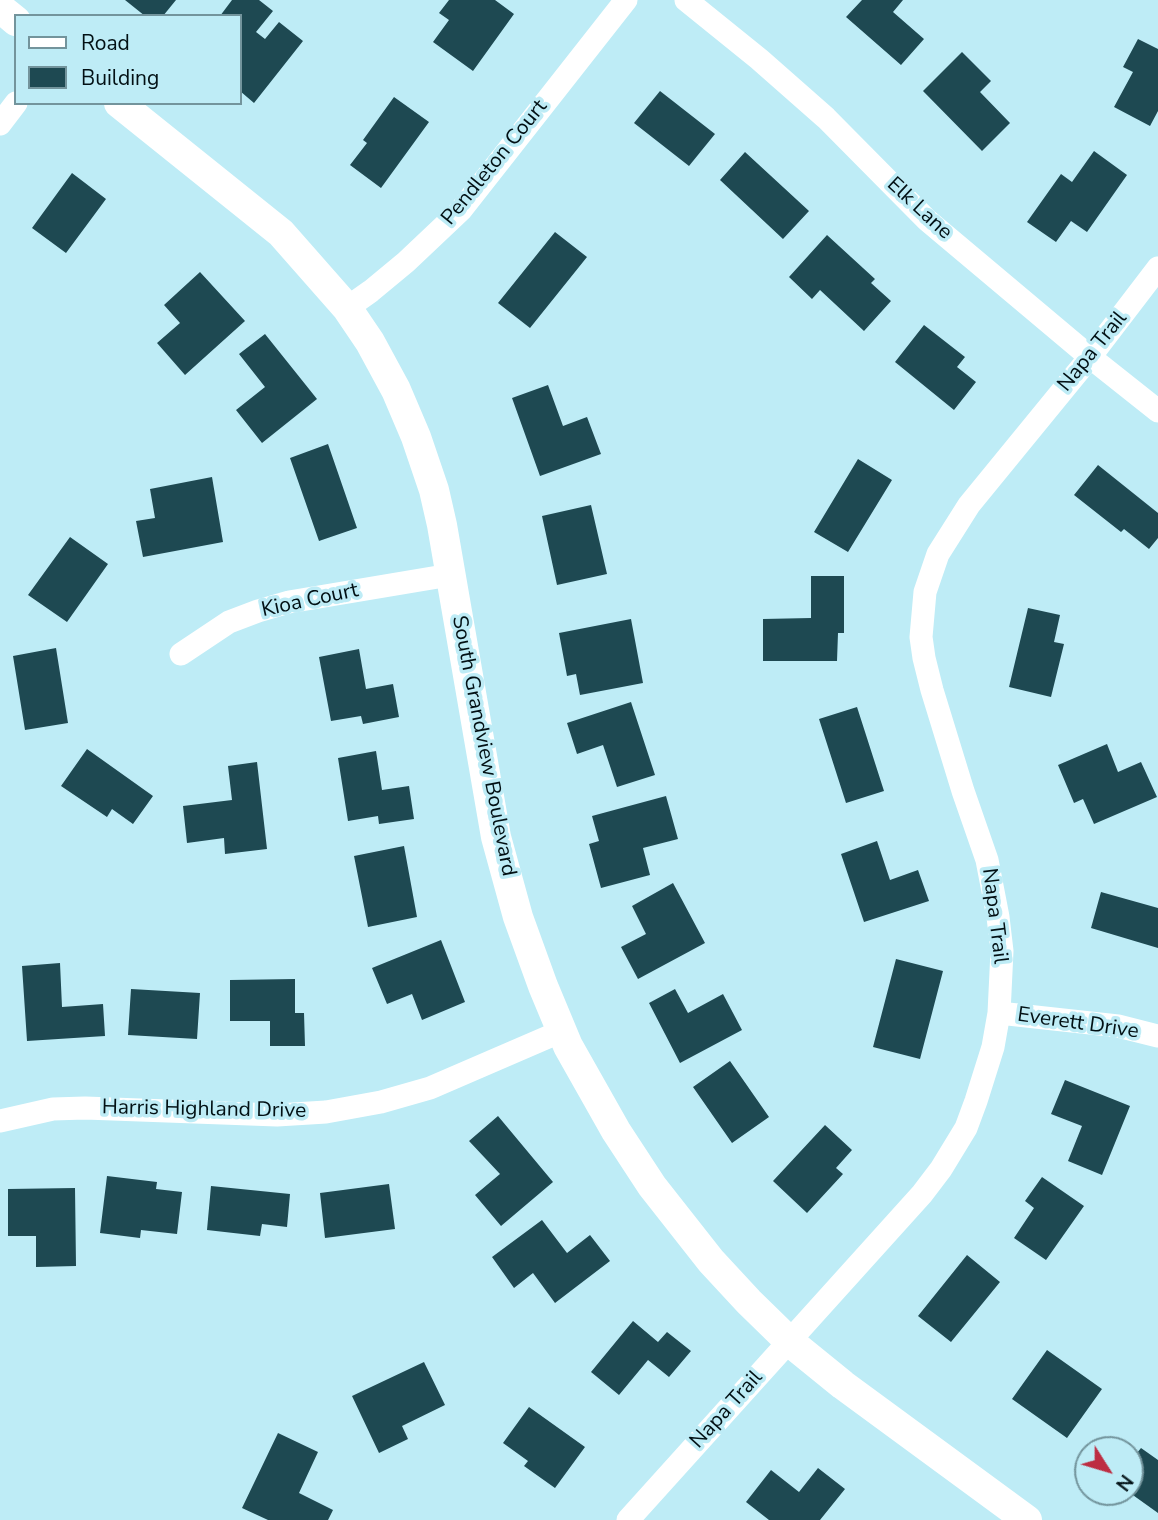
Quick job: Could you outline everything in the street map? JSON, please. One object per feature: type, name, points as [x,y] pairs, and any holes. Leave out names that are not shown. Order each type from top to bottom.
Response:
[{"type":"street","name":"Pendleton Court","points":[[347,308],[406,262],[461,209],[626,0]]},
{"type":"street","name":"Elk Lane","points":[[686,0],[826,118],[927,220],[1158,411]]},
{"type":"street","points":[[0,8],[14,19]]},
{"type":"street","points":[[0,124],[14,105]]},
{"type":"street","name":"South Grandview Boulevard","points":[[121,105],[281,233],[347,308],[370,342],[396,390],[416,437],[442,525],[496,837],[518,917],[568,1046],[616,1131],[652,1186],[711,1261],[790,1342],[843,1385],[1027,1520]]},
{"type":"street","name":"Napa Trail","points":[[628,1520],[922,1194],[966,1128],[993,1048],[999,1013],[1002,951],[987,860],[959,778],[924,658],[920,637],[925,592],[938,554],[969,505],[1090,357],[1158,268]]},
{"type":"street","name":"Kioa Court","points":[[181,654],[229,622],[258,611],[289,602],[450,575]]},
{"type":"street","name":"Everett Drive","points":[[999,1013],[1118,1026],[1158,1036]]},
{"type":"street","name":"Harris Highland Drive","points":[[0,1121],[53,1109],[85,1108],[277,1115],[326,1112],[381,1102],[430,1088],[562,1031]]},
{"type":"building","points":[[125,0],[176,0],[165,14],[142,14]]},
{"type":"building","points":[[232,0],[259,0],[273,11],[256,32],[265,39],[279,22],[303,41],[254,103],[242,93],[242,14],[222,14]]},
{"type":"building","points":[[449,0],[495,0],[514,14],[473,71],[433,42],[449,20],[439,13]]},
{"type":"building","points":[[862,0],[903,0],[893,12],[924,39],[901,65],[846,17]]},
{"type":"building","points":[[1138,39],[1158,49],[1158,111],[1150,126],[1114,107],[1133,72],[1123,67]]},
{"type":"building","points":[[962,52],[991,81],[980,92],[1010,123],[982,151],[923,91]]},
{"type":"building","points":[[660,91],[715,134],[689,166],[634,123]]},
{"type":"building","points":[[394,97],[429,122],[381,188],[350,165],[367,143],[363,140]]},
{"type":"building","points":[[1094,151],[1127,175],[1087,232],[1071,221],[1056,242],[1027,222],[1061,174],[1072,182]]},
{"type":"building","points":[[745,152],[809,211],[783,239],[720,180]]},
{"type":"building","points":[[72,173],[106,199],[66,253],[32,228]]},
{"type":"building","points":[[555,232],[587,257],[530,328],[498,303]]},
{"type":"building","points":[[827,235],[875,279],[871,283],[891,301],[864,331],[820,290],[812,299],[789,277]]},
{"type":"building","points":[[200,272],[245,321],[185,375],[157,343],[180,323],[164,305]]},
{"type":"building","points":[[924,325],[965,357],[957,367],[976,382],[954,410],[895,362]]},
{"type":"building","points":[[265,334],[317,399],[262,443],[236,410],[265,387],[239,354]]},
{"type":"building","points":[[548,385],[563,426],[587,417],[601,454],[540,476],[512,398]]},
{"type":"building","points":[[328,444],[357,528],[319,541],[290,458]]},
{"type":"building","points":[[858,459],[892,480],[848,552],[814,532]]},
{"type":"building","points":[[1098,465],[1158,513],[1158,538],[1149,549],[1124,529],[1121,532],[1074,495]]},
{"type":"building","points":[[212,477],[223,542],[143,557],[136,521],[155,518],[150,489]]},
{"type":"building","points":[[591,505],[607,574],[557,585],[542,516]]},
{"type":"building","points":[[70,537],[108,564],[67,622],[28,595]]},
{"type":"building","points":[[811,576],[844,576],[844,633],[838,633],[837,661],[763,661],[763,619],[811,618]]},
{"type":"building","points":[[1028,608],[1060,615],[1054,642],[1064,644],[1051,697],[1009,687]]},
{"type":"building","points":[[631,619],[643,683],[580,695],[576,674],[567,676],[559,633]]},
{"type":"building","points":[[56,648],[68,723],[25,730],[13,656]]},
{"type":"building","points":[[359,649],[366,689],[393,684],[399,717],[363,724],[361,716],[331,721],[319,657]]},
{"type":"building","points":[[631,702],[655,775],[617,787],[603,745],[577,754],[567,723]]},
{"type":"building","points":[[857,707],[884,791],[846,803],[819,719]]},
{"type":"building","points":[[1107,744],[1118,772],[1141,762],[1157,797],[1094,824],[1083,799],[1074,803],[1058,765]]},
{"type":"building","points":[[87,749],[153,796],[133,824],[112,809],[107,817],[61,786]]},
{"type":"building","points":[[376,751],[382,790],[409,786],[414,819],[379,824],[378,816],[348,821],[338,758]]},
{"type":"building","points":[[257,762],[267,849],[225,854],[224,838],[187,843],[183,806],[232,800],[228,766]]},
{"type":"building","points":[[666,796],[678,839],[643,848],[650,875],[601,888],[589,844],[599,841],[592,816]]},
{"type":"building","points":[[877,841],[890,880],[918,870],[929,901],[864,922],[841,854]]},
{"type":"building","points":[[404,846],[417,917],[368,927],[354,856]]},
{"type":"building","points":[[673,883],[705,943],[638,979],[621,947],[646,934],[632,906]]},
{"type":"building","points":[[1101,892],[1158,908],[1158,948],[1091,928]]},
{"type":"building","points":[[441,940],[465,1002],[422,1020],[412,994],[387,1004],[372,968]]},
{"type":"building","points":[[896,959],[943,971],[920,1059],[873,1047]]},
{"type":"building","points":[[60,963],[62,1007],[103,1004],[105,1036],[27,1041],[22,966]]},
{"type":"building","points":[[295,979],[295,1013],[304,1013],[305,1046],[270,1046],[270,1021],[230,1021],[230,980]]},
{"type":"building","points":[[131,989],[200,993],[197,1039],[128,1035]]},
{"type":"building","points":[[675,989],[688,1013],[723,994],[742,1030],[680,1063],[649,1003]]},
{"type":"building","points":[[730,1061],[769,1117],[732,1143],[693,1087]]},
{"type":"building","points":[[1065,1080],[1130,1106],[1102,1175],[1068,1161],[1082,1126],[1051,1114]]},
{"type":"building","points":[[498,1116],[553,1182],[501,1226],[475,1195],[500,1174],[469,1141]]},
{"type":"building","points":[[825,1125],[852,1150],[836,1168],[843,1174],[807,1213],[773,1181]]},
{"type":"building","points":[[107,1176],[157,1182],[156,1189],[182,1192],[177,1234],[141,1230],[140,1238],[100,1233]]},
{"type":"building","points":[[1042,1177],[1084,1206],[1046,1260],[1014,1238],[1034,1208],[1025,1201]]},
{"type":"building","points":[[389,1184],[395,1229],[325,1238],[320,1193]]},
{"type":"building","points":[[211,1186],[290,1194],[287,1227],[262,1224],[260,1236],[207,1230]]},
{"type":"building","points":[[75,1188],[76,1266],[36,1267],[36,1236],[8,1236],[8,1189]]},
{"type":"building","points":[[542,1220],[567,1253],[590,1235],[610,1261],[555,1303],[533,1273],[514,1288],[492,1257]]},
{"type":"building","points":[[967,1255],[1000,1282],[951,1342],[918,1316]]},
{"type":"building","points":[[633,1321],[658,1342],[667,1332],[691,1351],[669,1377],[648,1360],[619,1395],[591,1372]]},
{"type":"building","points":[[1047,1350],[1102,1389],[1067,1438],[1012,1399]]},
{"type":"building","points":[[424,1362],[445,1405],[402,1426],[408,1439],[379,1453],[352,1396]]},
{"type":"building","points":[[529,1407],[585,1447],[555,1488],[524,1466],[528,1461],[503,1443]]},
{"type":"building","points":[[278,1433],[318,1452],[299,1493],[333,1510],[328,1520],[268,1520],[242,1508]]},
{"type":"building","points":[[1144,1450],[1158,1460],[1158,1513],[1144,1503]]},
{"type":"building","points":[[818,1468],[845,1489],[820,1520],[769,1520],[746,1502],[771,1470],[799,1492]]}]
